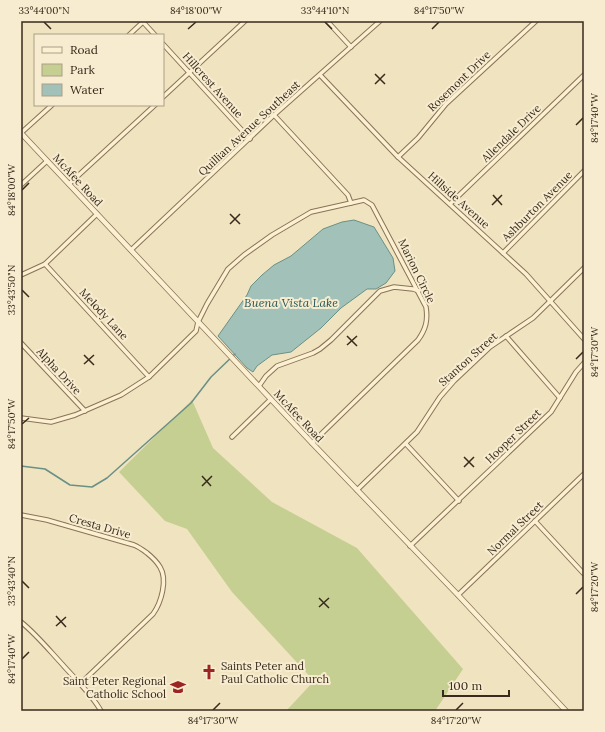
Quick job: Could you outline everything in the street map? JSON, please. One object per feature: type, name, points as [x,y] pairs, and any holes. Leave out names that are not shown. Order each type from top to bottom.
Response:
[{"type":"street","points":[[164,96],[245,21]]},
{"type":"street","points":[[328,21],[351,47]]},
{"type":"street","name":"Quillian Avenue Southeast","points":[[131,250],[274,115],[380,21]]},
{"type":"street","name":"Rosemont Drive","points":[[398,158],[418,138],[446,104],[536,21]]},
{"type":"street","points":[[130,34],[143,22],[154,34]]},
{"type":"street","name":"Hillcrest Avenue","points":[[164,45],[250,138]]},
{"type":"street","name":"Hillside Avenue","points":[[320,75],[398,158],[526,274],[584,339]]},
{"type":"street","name":"Allendale Drive","points":[[450,204],[584,75]]},
{"type":"street","points":[[21,133],[51,106]]},
{"type":"street","points":[[69,184],[154,106]]},
{"type":"street","points":[[274,115],[348,195],[351,202]]},
{"type":"street","name":"McAfee Road","points":[[21,133],[566,711]]},
{"type":"street","points":[[21,185],[47,161]]},
{"type":"street","name":"Ashburton Avenue","points":[[503,253],[584,172]]},
{"type":"street","name":"Marion Circle","points":[[21,418],[51,422],[85,412],[121,395],[149,377],[190,338],[196,331],[198,322],[207,304],[228,269],[244,255],[311,212],[364,200],[372,205],[419,291],[426,307],[427,318],[424,330],[418,340],[312,443]]},
{"type":"street","points":[[21,275],[45,264],[97,214]]},
{"type":"street","name":"Melody Lane","points":[[45,264],[149,377]]},
{"type":"street","name":"Stanton Street","points":[[357,490],[417,432],[440,397],[454,381],[490,348],[533,318],[584,268]]},
{"type":"street","points":[[259,386],[266,376],[277,366],[313,353],[325,344],[380,291],[394,287],[419,291]]},
{"type":"street","points":[[506,336],[560,398]]},
{"type":"street","name":"Alpha Drive","points":[[21,343],[85,412]]},
{"type":"street","name":"Hooper Street","points":[[410,546],[547,416],[556,405],[576,372],[584,363]]},
{"type":"street","points":[[232,437],[271,399]]},
{"type":"street","points":[[406,444],[459,501]]},
{"type":"street","name":"Normal Street","points":[[458,595],[584,474]]},
{"type":"street","name":"Cresta Drive","points":[[21,515],[47,520],[137,546],[152,558],[162,570],[162,594],[159,605],[153,614],[80,684]]},
{"type":"street","points":[[535,521],[584,574]]},
{"type":"street","points":[[21,622],[39,639],[80,684],[98,705],[101,711]]},
{"type":"green space","points":[[192,400],[213,448],[272,502],[357,548],[463,669],[435,711],[286,711],[314,681],[232,592],[187,529],[165,521],[119,472]]},
{"type":"water","name":"Buena Vista Lake","points":[[354,220],[374,227],[393,258],[395,271],[386,283],[376,289],[367,289],[341,308],[321,328],[291,352],[272,355],[257,366],[253,372],[247,368],[218,336],[247,295],[251,286],[274,265],[291,256],[323,229],[342,222]]},
{"type":"waterway","points":[[21,466],[45,469],[70,485],[92,487],[107,478],[191,403],[211,377],[235,354]]},
{"type":"place","name":"Saints Peter and Paul Catholic Church","points":[[209,672]]},
{"type":"place","name":"Saint Peter Regional Catholic School","points":[[178,687]]}]
